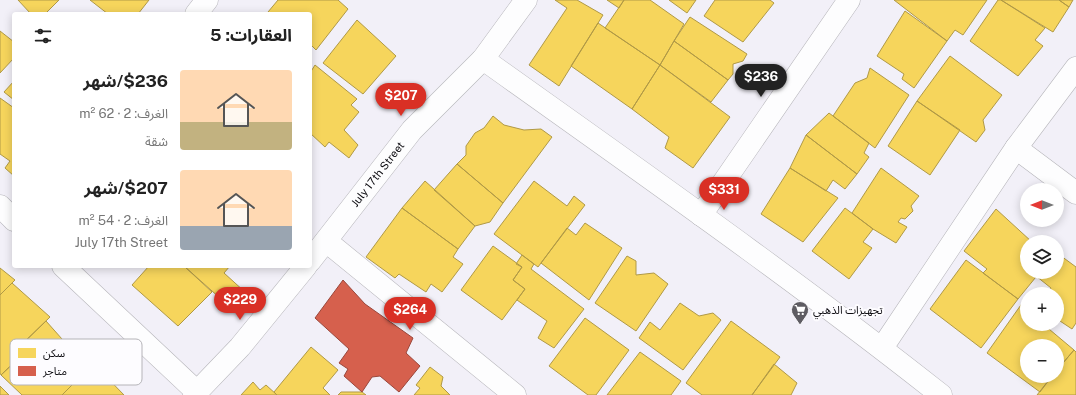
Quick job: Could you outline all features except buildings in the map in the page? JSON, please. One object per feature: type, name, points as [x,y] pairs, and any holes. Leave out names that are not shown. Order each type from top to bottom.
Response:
[{"type":"street","points":[[198,12],[207,0]]},
{"type":"street","name":"July 17th Street","points":[[312,258],[412,130],[483,59],[526,0]]},
{"type":"street","points":[[700,215],[849,0]]},
{"type":"street","points":[[483,59],[882,348],[941,395]]},
{"type":"street","points":[[882,348],[1016,148],[1076,68]]},
{"type":"street","points":[[1016,148],[1076,193]]},
{"type":"street","points":[[0,206],[12,218]]},
{"type":"street","points":[[326,241],[515,395]]},
{"type":"street","points":[[65,268],[139,339]]},
{"type":"street","points":[[142,342],[196,394],[240,347],[304,268]]},
{"type":"place","name":"تجهيزات الذهبي","points":[[800,325]]}]
